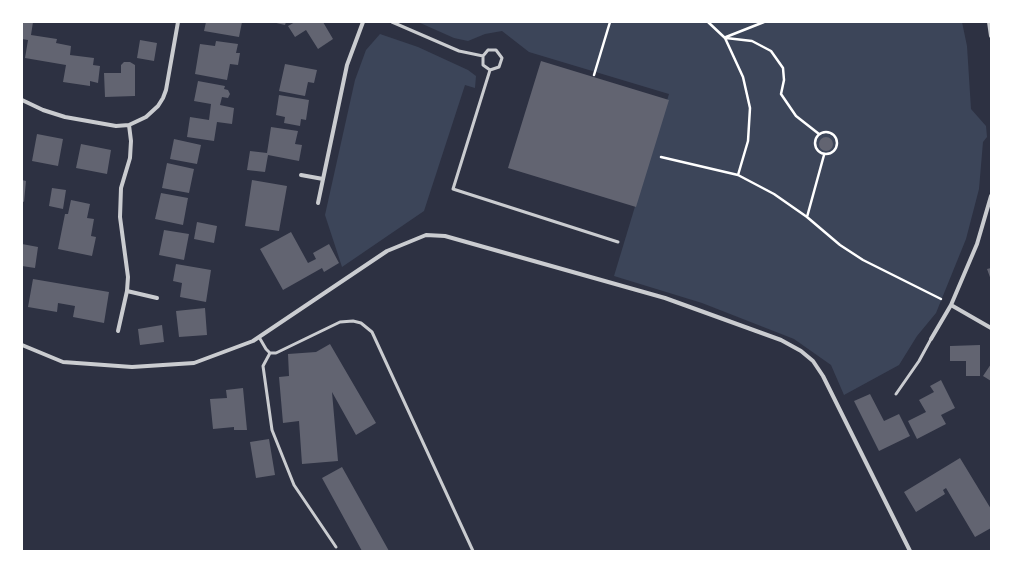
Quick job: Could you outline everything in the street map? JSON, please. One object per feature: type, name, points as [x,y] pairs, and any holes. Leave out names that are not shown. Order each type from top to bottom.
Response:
[{"type":"street","points":[[22,100],[43,110],[65,117],[116,126],[129,125],[146,117],[158,106],[166,90],[178,22]]},
{"type":"street","points":[[318,203],[347,65],[363,22]]},
{"type":"street","points":[[989,22],[991,36]]},
{"type":"street","points":[[118,331],[127,291],[128,276],[120,217],[121,188],[130,158],[131,141],[129,125]]},
{"type":"street","points":[[301,174],[323,179]]},
{"type":"street","points":[[931,339],[951,305],[977,244],[991,196]]},
{"type":"street","points":[[22,345],[63,362],[132,367],[194,363],[259,337],[387,251],[426,235],[445,236],[665,298],[781,340],[814,360],[910,551]]},
{"type":"street","points":[[127,291],[157,298]]},
{"type":"street","points":[[951,305],[991,328]]},
{"type":"lane","points":[[392,22],[459,51],[483,56]]},
{"type":"lane","points":[[488,50],[496,50],[502,58],[499,67],[490,70],[483,64],[483,56],[488,50]]},
{"type":"lane","points":[[490,70],[453,189],[618,242]]},
{"type":"lane","points":[[259,337],[270,353],[276,354],[340,322],[353,321],[361,323],[372,332],[473,551]]},
{"type":"lane","points":[[896,394],[919,362],[931,339]]},
{"type":"lane","points":[[270,353],[263,366],[272,430],[294,485],[336,547]]},
{"type":"path","points":[[594,75],[610,22]]},
{"type":"path","points":[[708,22],[725,38],[743,78],[750,108],[748,141],[738,176]]},
{"type":"path","points":[[725,38],[764,22]]},
{"type":"path","points":[[725,38],[752,41],[771,51],[784,68],[784,80],[781,94],[796,116],[819,134]]},
{"type":"path","points":[[830,132],[835,136],[837,146],[833,153],[824,155],[818,151],[814,141],[819,134],[830,132]]},
{"type":"path","points":[[807,217],[824,155]]},
{"type":"path","points":[[661,157],[738,176],[774,194],[807,217],[840,245],[863,260],[951,305]]},
{"type":"shaded area","points":[[418,22],[962,22],[967,46],[971,109],[986,126],[987,137],[983,142],[979,189],[966,239],[936,313],[917,336],[899,365],[844,395],[831,365],[794,339],[702,303],[614,276],[669,94],[529,52],[502,31],[485,34],[468,41],[454,38]]},
{"type":"shaded area","points":[[380,34],[418,47],[468,70],[476,76],[475,88],[465,85],[424,211],[342,267],[325,215],[355,80],[366,50]]},
{"type":"building","points":[[22,22],[33,22],[31,35],[57,39],[56,43],[71,46],[70,55],[94,58],[93,65],[100,66],[98,83],[90,81],[90,86],[63,82],[66,65],[25,58],[28,40],[22,39]]},
{"type":"building","points":[[206,22],[242,22],[239,37],[204,31]]},
{"type":"building","points":[[272,22],[286,22],[285,25]]},
{"type":"building","points":[[295,22],[323,22],[333,39],[318,49],[306,30],[295,37],[288,26]]},
{"type":"building","points":[[140,40],[157,43],[154,61],[137,58]]},
{"type":"building","points":[[216,41],[238,44],[236,53],[240,53],[238,65],[230,64],[227,80],[195,74],[200,44],[215,46]]},
{"type":"building","points":[[541,61],[669,100],[636,207],[508,168]]},
{"type":"building","points":[[124,62],[130,62],[135,65],[135,96],[105,97],[104,73],[121,73],[121,65]]},
{"type":"building","points":[[285,64],[317,70],[314,83],[308,82],[305,96],[279,91]]},
{"type":"building","points":[[198,81],[225,86],[224,89],[228,90],[230,94],[228,98],[222,97],[220,105],[234,108],[232,124],[217,122],[214,141],[187,137],[190,117],[209,120],[211,104],[194,101]]},
{"type":"building","points":[[279,95],[309,100],[306,120],[301,119],[300,126],[284,123],[285,117],[276,115]]},
{"type":"building","points":[[271,127],[298,131],[295,144],[302,145],[299,161],[268,155],[265,172],[247,170],[250,151],[267,153]]},
{"type":"building","points":[[37,134],[63,139],[58,166],[32,161]]},
{"type":"building","points":[[826,137],[831,139],[833,144],[831,149],[826,151],[821,149],[819,144],[821,139]]},
{"type":"building","points":[[174,139],[201,145],[197,164],[170,159]]},
{"type":"building","points":[[81,144],[111,150],[107,174],[76,168]]},
{"type":"building","points":[[167,163],[194,169],[189,193],[162,188]]},
{"type":"building","points":[[22,180],[26,181],[24,202],[22,201]]},
{"type":"building","points":[[252,180],[287,186],[279,231],[245,226]]},
{"type":"building","points":[[52,188],[66,190],[63,209],[49,206]]},
{"type":"building","points":[[161,193],[188,198],[183,225],[155,219]]},
{"type":"building","points":[[71,200],[90,204],[87,218],[94,219],[91,236],[96,237],[92,256],[58,249],[65,214],[68,214]]},
{"type":"building","points":[[197,222],[217,226],[214,243],[194,239]]},
{"type":"building","points":[[164,230],[189,234],[184,260],[159,255]]},
{"type":"building","points":[[291,232],[308,263],[316,259],[313,253],[329,244],[339,263],[324,272],[322,268],[283,290],[260,249]]},
{"type":"building","points":[[22,244],[38,247],[35,268],[22,266]]},
{"type":"building","points":[[176,264],[211,270],[206,302],[180,297],[182,283],[173,281]]},
{"type":"building","points":[[991,268],[991,280],[987,269]]},
{"type":"building","points":[[33,279],[109,292],[104,323],[73,317],[75,306],[58,303],[57,312],[28,307]]},
{"type":"building","points":[[205,308],[207,335],[179,337],[176,311]]},
{"type":"building","points":[[162,325],[164,342],[140,345],[138,329]]},
{"type":"building","points":[[330,344],[376,423],[356,435],[332,392],[338,461],[302,464],[299,421],[283,423],[279,377],[289,376],[288,354],[316,352]]},
{"type":"building","points":[[980,345],[980,376],[966,376],[966,361],[950,361],[950,346]]},
{"type":"building","points":[[991,364],[991,381],[983,376]]},
{"type":"building","points":[[941,380],[955,408],[941,415],[946,424],[917,439],[908,421],[926,412],[919,400],[934,392],[930,386]]},
{"type":"building","points":[[243,388],[247,430],[234,430],[234,427],[213,429],[210,399],[227,398],[226,390]]},
{"type":"building","points":[[870,394],[884,421],[899,414],[910,436],[879,451],[854,401]]},
{"type":"building","points":[[269,439],[275,475],[256,478],[250,442]]},
{"type":"building","points":[[960,458],[991,509],[991,528],[975,537],[946,488],[943,490],[945,494],[916,512],[904,492]]},
{"type":"building","points":[[342,467],[389,551],[362,551],[322,478]]}]
